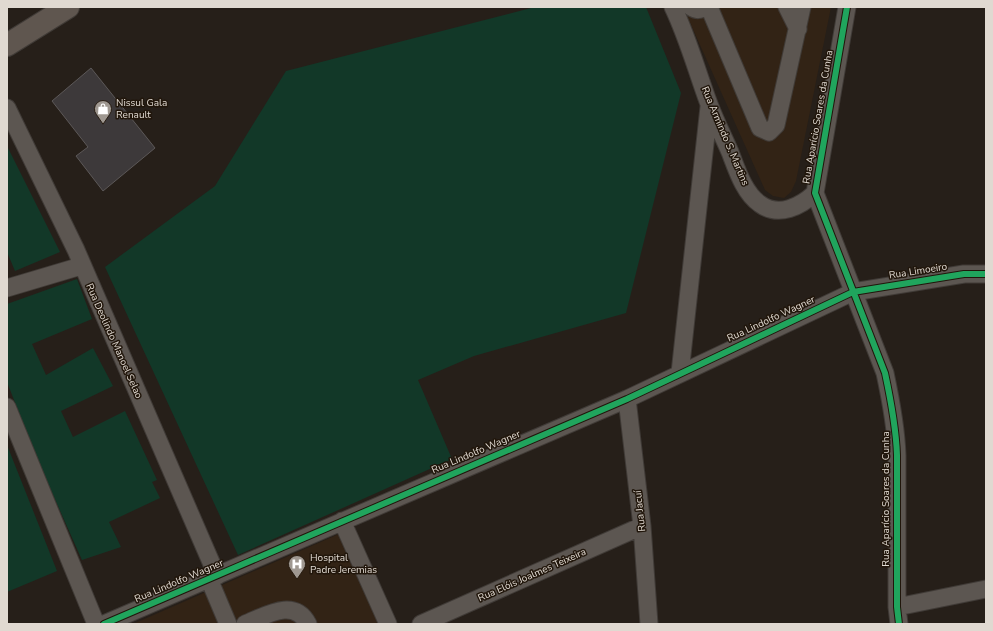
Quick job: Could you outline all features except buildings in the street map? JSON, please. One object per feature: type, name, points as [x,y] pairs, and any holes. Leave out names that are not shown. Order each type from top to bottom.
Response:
[{"type":"main road","points":[[7,45],[68,7]]},
{"type":"street","name":"Rua Armindo S. Martins","points":[[673,7],[681,23],[710,105],[740,178],[750,194],[760,205],[774,210],[788,210],[803,204],[815,193]]},
{"type":"street","points":[[691,7],[695,10],[700,10],[707,7],[760,128],[769,132],[776,125],[802,7]]},
{"type":"street","points":[[787,7],[798,29]]},
{"type":"street","name":"Rua Aparício Soares da Cunha","points":[[847,7],[815,193],[852,292],[885,373],[896,431],[897,607],[899,624]]},
{"type":"street","points":[[680,373],[710,105]]},
{"type":"street","name":"Rua Deolindo Manoel Selao","points":[[7,108],[76,250],[81,266],[213,577],[228,624]]},
{"type":"street","points":[[7,288],[81,266]]},
{"type":"street","name":"Rua Limoeiro","points":[[852,292],[964,274],[986,274]]},
{"type":"street","name":"Rua Lindolfo Wagner","points":[[104,624],[627,399],[852,292]]},
{"type":"street","name":"Rua Jacuí","points":[[627,399],[642,526],[649,624]]},
{"type":"street","points":[[7,406],[96,624]]},
{"type":"street","points":[[342,521],[388,624]]},
{"type":"street","name":"Rua Elóis Joalmes Teixeira","points":[[421,624],[642,526]]},
{"type":"street","points":[[897,607],[986,589]]},
{"type":"street","points":[[245,624],[281,609],[294,610],[305,618],[308,624]]},
{"type":"shaded area","points":[[683,7],[831,7],[796,181],[791,192],[784,198],[773,196],[765,190]]},
{"type":"shaded area","name":"Hospital Padre Jeremias","points":[[339,534],[379,624],[133,624]]},
{"type":"green space","points":[[535,7],[646,7],[681,93],[626,313],[474,356],[418,380],[452,459],[238,555],[105,267],[215,186],[286,71]]},
{"type":"green space","points":[[7,146],[60,252],[15,271],[7,252]]},
{"type":"green space","points":[[77,279],[92,319],[32,344],[46,375],[93,348],[113,386],[61,411],[73,437],[125,411],[157,480],[152,482],[160,498],[109,522],[121,547],[82,560],[37,459],[7,382],[7,304]]},
{"type":"green space","points":[[7,445],[57,571],[7,592]]},
{"type":"cycle path","points":[[847,7],[815,193],[885,373],[894,424],[897,455],[897,607],[899,624]]},
{"type":"cycle path","points":[[104,624],[627,399],[853,292],[964,274],[986,274]]},
{"type":"place","name":"Nissul Gala Renault","points":[[103,124]]},
{"type":"place","name":"Hospital Padre Jeremias","points":[[297,579]]}]
